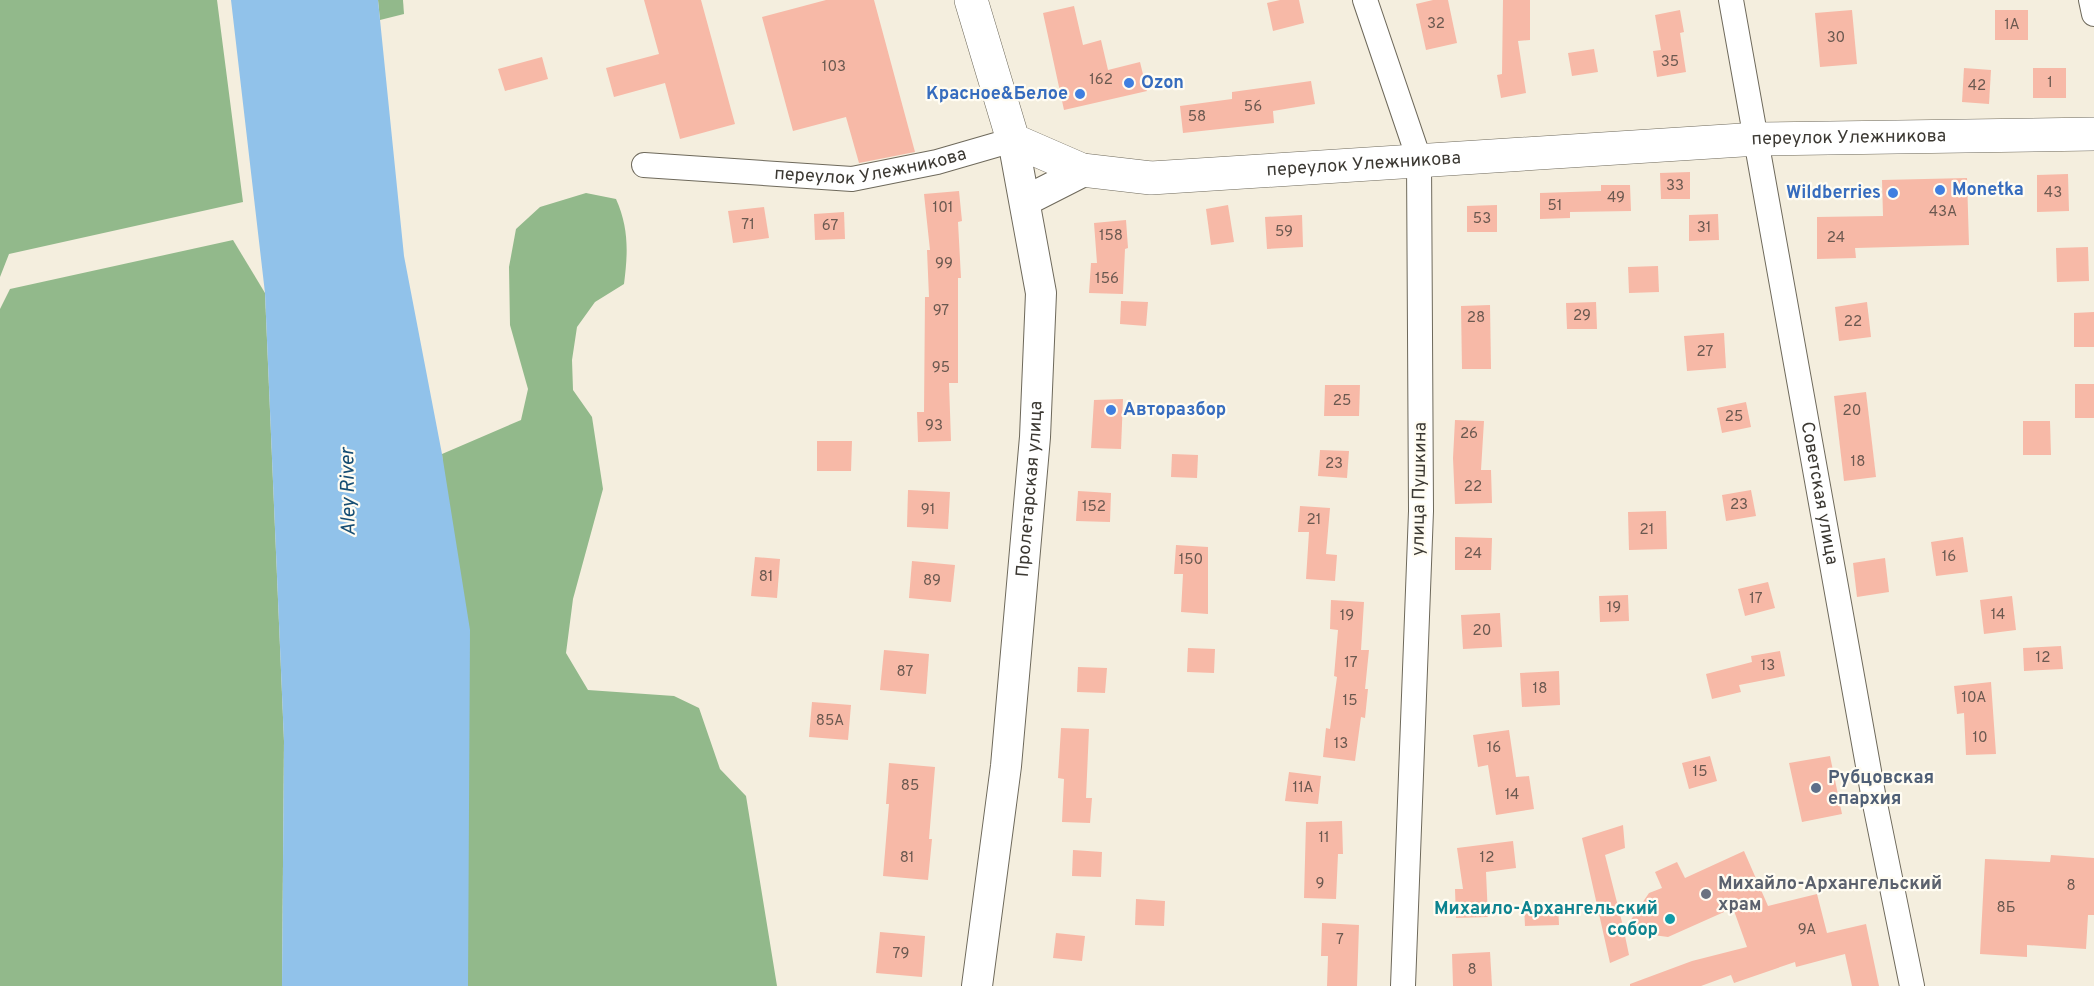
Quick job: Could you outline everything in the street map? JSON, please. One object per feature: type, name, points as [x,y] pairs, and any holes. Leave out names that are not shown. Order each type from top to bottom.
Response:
[{"type":"main road","name":"Пролетарская улица","points":[[971,0],[1013,140]]},
{"type":"main road","name":"переулок Улежникова","points":[[1013,140],[1086,170],[1150,178],[1758,139],[2094,134]]},
{"type":"street","name":"улица Пушкина","points":[[1365,0],[1419,159],[1421,510],[1403,986]]},
{"type":"street","name":"Советская улица","points":[[1731,0],[1758,139],[1874,799],[1912,986]]},
{"type":"street","points":[[2091,0],[2094,14]]},
{"type":"street","name":"переулок Улежникова","points":[[644,165],[852,179],[937,162],[1013,140]]},
{"type":"street","name":"Пролетарская улица","points":[[977,986],[1006,766],[1035,436],[1041,293],[1013,140]]},
{"type":"street","points":[[1025,201],[1086,170]]},
{"type":"green space","points":[[0,0],[217,0],[243,202],[9,254],[0,277]]},
{"type":"green space","points":[[378,0],[403,0],[404,14],[380,20]]},
{"type":"green space","points":[[586,193],[616,199],[625,230],[626,262],[624,284],[595,302],[577,327],[572,360],[573,390],[592,417],[603,489],[573,599],[566,653],[588,690],[674,696],[699,708],[720,769],[746,796],[777,986],[468,986],[468,811],[442,454],[521,420],[528,389],[510,325],[509,267],[516,229],[540,207]]},
{"type":"green space","points":[[233,240],[265,293],[284,741],[282,986],[0,986],[0,309],[10,289]]},
{"type":"water","name":"Aley River","points":[[231,0],[378,0],[404,256],[442,454],[470,630],[468,986],[282,986],[284,741],[265,293]]},
{"type":"building","points":[[644,0],[701,0],[735,124],[680,139],[665,83],[614,97],[606,68],[659,54]]},
{"type":"building","points":[[826,0],[874,0],[915,152],[859,163],[846,117],[793,131],[762,17]]},
{"type":"building","points":[[1299,0],[1304,23],[1273,31],[1267,3]]},
{"type":"building","points":[[1433,0],[1448,0],[1457,43],[1426,50],[1416,4]]},
{"type":"building","points":[[1503,0],[1530,0],[1530,40],[1518,41],[1526,93],[1501,98],[1497,75],[1502,74]]},
{"type":"building","points":[[1074,6],[1083,45],[1101,40],[1108,70],[1140,62],[1147,91],[1064,110],[1043,13]]},
{"type":"building","points":[[1680,10],[1684,32],[1680,33],[1686,72],[1657,77],[1653,51],[1661,50],[1655,15]]},
{"type":"building","points":[[1852,10],[1857,64],[1820,67],[1815,13]]},
{"type":"building","points":[[1995,10],[2028,10],[2028,40],[1995,40]]},
{"type":"building","points":[[1594,49],[1598,72],[1572,76],[1568,53]]},
{"type":"building","points":[[542,57],[548,79],[505,91],[498,69]]},
{"type":"building","points":[[1964,68],[1991,70],[1989,104],[1962,102]]},
{"type":"building","points":[[2033,68],[2066,68],[2066,98],[2033,98]]},
{"type":"building","points":[[1311,81],[1315,104],[1273,111],[1274,123],[1183,133],[1180,106],[1232,99],[1232,92]]},
{"type":"building","points":[[1690,172],[1690,199],[1661,199],[1660,173]]},
{"type":"building","points":[[2068,174],[2069,211],[2037,212],[2037,175]]},
{"type":"building","points":[[1967,178],[1969,245],[1855,248],[1856,258],[1817,259],[1817,217],[1883,216],[1882,180]]},
{"type":"building","points":[[1601,185],[1630,185],[1631,211],[1570,212],[1570,218],[1540,219],[1540,193],[1601,191]]},
{"type":"building","points":[[959,191],[962,221],[958,222],[961,278],[958,278],[958,383],[949,383],[951,441],[918,442],[917,412],[924,412],[925,297],[929,297],[927,250],[930,250],[924,194]]},
{"type":"building","points":[[1228,205],[1234,242],[1211,245],[1206,209]]},
{"type":"building","points":[[1497,205],[1497,232],[1467,232],[1467,206]]},
{"type":"building","points":[[764,207],[769,238],[733,243],[728,211]]},
{"type":"building","points":[[844,212],[845,239],[815,240],[814,214]]},
{"type":"building","points":[[1718,214],[1719,240],[1689,241],[1689,215]]},
{"type":"building","points":[[1302,215],[1303,247],[1267,249],[1265,217]]},
{"type":"building","points":[[1126,220],[1128,248],[1125,249],[1123,294],[1089,293],[1091,263],[1097,263],[1094,223]]},
{"type":"building","points":[[2088,247],[2089,281],[2057,282],[2056,248]]},
{"type":"building","points":[[1658,266],[1659,292],[1629,293],[1628,267]]},
{"type":"building","points":[[1121,301],[1148,302],[1146,326],[1120,324]]},
{"type":"building","points":[[1596,302],[1597,329],[1567,329],[1566,303]]},
{"type":"building","points":[[1867,302],[1871,337],[1839,341],[1835,307]]},
{"type":"building","points":[[1490,305],[1491,369],[1462,369],[1461,306]]},
{"type":"building","points":[[2094,312],[2094,347],[2074,347],[2074,313]]},
{"type":"building","points":[[1724,333],[1726,368],[1687,371],[1684,336]]},
{"type":"building","points":[[2075,384],[2094,384],[2094,418],[2075,418]]},
{"type":"building","points":[[1325,385],[1360,385],[1359,416],[1324,416]]},
{"type":"building","points":[[1866,392],[1876,477],[1844,481],[1834,396]]},
{"type":"building","points":[[1123,399],[1121,449],[1091,448],[1094,400]]},
{"type":"building","points":[[1746,402],[1751,427],[1722,433],[1717,408]]},
{"type":"building","points":[[1455,420],[1484,421],[1481,470],[1491,470],[1492,503],[1455,504],[1453,458]]},
{"type":"building","points":[[2023,421],[2050,421],[2051,455],[2023,455]]},
{"type":"building","points":[[817,441],[852,441],[851,471],[817,471]]},
{"type":"building","points":[[1320,450],[1349,451],[1347,478],[1318,476]]},
{"type":"building","points":[[1172,454],[1198,455],[1197,478],[1171,477]]},
{"type":"building","points":[[908,490],[950,492],[948,529],[907,527]]},
{"type":"building","points":[[1751,490],[1756,516],[1726,521],[1722,495]]},
{"type":"building","points":[[1078,491],[1111,493],[1110,522],[1076,521]]},
{"type":"building","points":[[1300,506],[1330,508],[1326,554],[1337,555],[1335,581],[1306,579],[1309,532],[1298,532]]},
{"type":"building","points":[[1666,511],[1667,549],[1629,550],[1628,512]]},
{"type":"building","points":[[1455,537],[1492,538],[1491,570],[1455,570]]},
{"type":"building","points":[[1963,537],[1968,572],[1936,576],[1931,542]]},
{"type":"building","points":[[1176,545],[1208,547],[1208,614],[1181,612],[1183,574],[1174,574]]},
{"type":"building","points":[[755,557],[780,559],[777,598],[751,596]]},
{"type":"building","points":[[1885,558],[1889,592],[1857,597],[1853,563]]},
{"type":"building","points":[[912,561],[955,565],[951,602],[909,598]]},
{"type":"building","points":[[1768,582],[1775,608],[1745,616],[1738,589]]},
{"type":"building","points":[[1628,595],[1629,621],[1600,622],[1599,596]]},
{"type":"building","points":[[2012,596],[2016,630],[1984,634],[1980,600]]},
{"type":"building","points":[[1331,600],[1364,602],[1361,650],[1369,650],[1365,689],[1368,689],[1365,718],[1361,717],[1355,761],[1323,757],[1326,728],[1330,729],[1337,677],[1334,676],[1338,630],[1330,629]]},
{"type":"building","points":[[1500,613],[1502,647],[1463,649],[1461,615]]},
{"type":"building","points":[[2061,646],[2063,669],[2024,671],[2023,648]]},
{"type":"building","points":[[1188,648],[1215,649],[1214,673],[1187,672]]},
{"type":"building","points":[[884,650],[929,654],[926,694],[880,690]]},
{"type":"building","points":[[1780,651],[1785,676],[1739,685],[1741,692],[1712,699],[1706,674],[1752,662],[1751,656]]},
{"type":"building","points":[[1078,667],[1107,668],[1105,693],[1077,692]]},
{"type":"building","points":[[1559,671],[1560,705],[1522,707],[1520,673]]},
{"type":"building","points":[[1991,682],[1996,754],[1966,755],[1964,713],[1957,714],[1954,686]]},
{"type":"building","points":[[812,702],[851,705],[848,740],[809,737]]},
{"type":"building","points":[[1061,728],[1089,729],[1086,798],[1092,798],[1090,823],[1062,822],[1064,779],[1058,778]]},
{"type":"building","points":[[1509,730],[1516,777],[1529,776],[1534,809],[1496,815],[1488,765],[1478,767],[1473,735]]},
{"type":"building","points":[[1710,756],[1717,781],[1689,789],[1682,763]]},
{"type":"building","name":"Рубцовская епархия","points":[[1830,756],[1842,814],[1802,822],[1789,763]]},
{"type":"building","points":[[889,763],[935,767],[928,880],[883,876],[889,804],[886,804]]},
{"type":"building","points":[[1289,772],[1321,776],[1318,804],[1285,801]]},
{"type":"building","points":[[1342,821],[1343,854],[1338,854],[1336,899],[1304,898],[1306,822]]},
{"type":"building","points":[[1623,825],[1625,848],[1605,855],[1624,930],[1649,893],[1662,888],[1655,872],[1677,862],[1685,878],[1744,851],[1768,906],[1817,894],[1827,933],[1866,924],[1879,986],[1852,986],[1845,954],[1796,967],[1795,962],[1734,983],[1731,975],[1701,986],[1630,986],[1630,984],[1692,961],[1747,947],[1733,908],[1668,937],[1624,931],[1629,955],[1610,963],[1582,838]]},
{"type":"building","points":[[1513,841],[1516,868],[1486,872],[1488,917],[1456,918],[1455,889],[1463,889],[1457,848]]},
{"type":"building","points":[[1073,850],[1102,852],[1101,877],[1072,876]]},
{"type":"building","points":[[2051,855],[2094,858],[2094,915],[2088,915],[2086,949],[2027,945],[2027,957],[1980,954],[1985,859],[2050,862]]},
{"type":"building","points":[[1136,899],[1165,901],[1164,926],[1135,925]]},
{"type":"building","points":[[1558,905],[1559,925],[1525,926],[1524,906]]},
{"type":"building","points":[[1322,923],[1359,925],[1357,986],[1327,986],[1328,956],[1321,956]]},
{"type":"building","points":[[880,932],[925,936],[922,977],[876,973]]},
{"type":"building","points":[[1056,933],[1085,936],[1082,961],[1053,958]]},
{"type":"building","points":[[1490,952],[1492,986],[1453,986],[1452,954]]},
{"type":"place","name":"Ozon","points":[[1129,83]]},
{"type":"place","name":"Красное&Белое","points":[[1080,94]]},
{"type":"place","name":"Monetka","points":[[1940,190]]},
{"type":"place","name":"Wildberries","points":[[1893,193]]},
{"type":"place","name":"Авторазбор","points":[[1111,410]]},
{"type":"place","name":"Рубцовская епархия","points":[[1816,788]]},
{"type":"place","name":"Михайло-Архангельский храм","points":[[1706,894]]},
{"type":"place","name":"Михаило-Архангельский собор","points":[[1670,919]]}]
